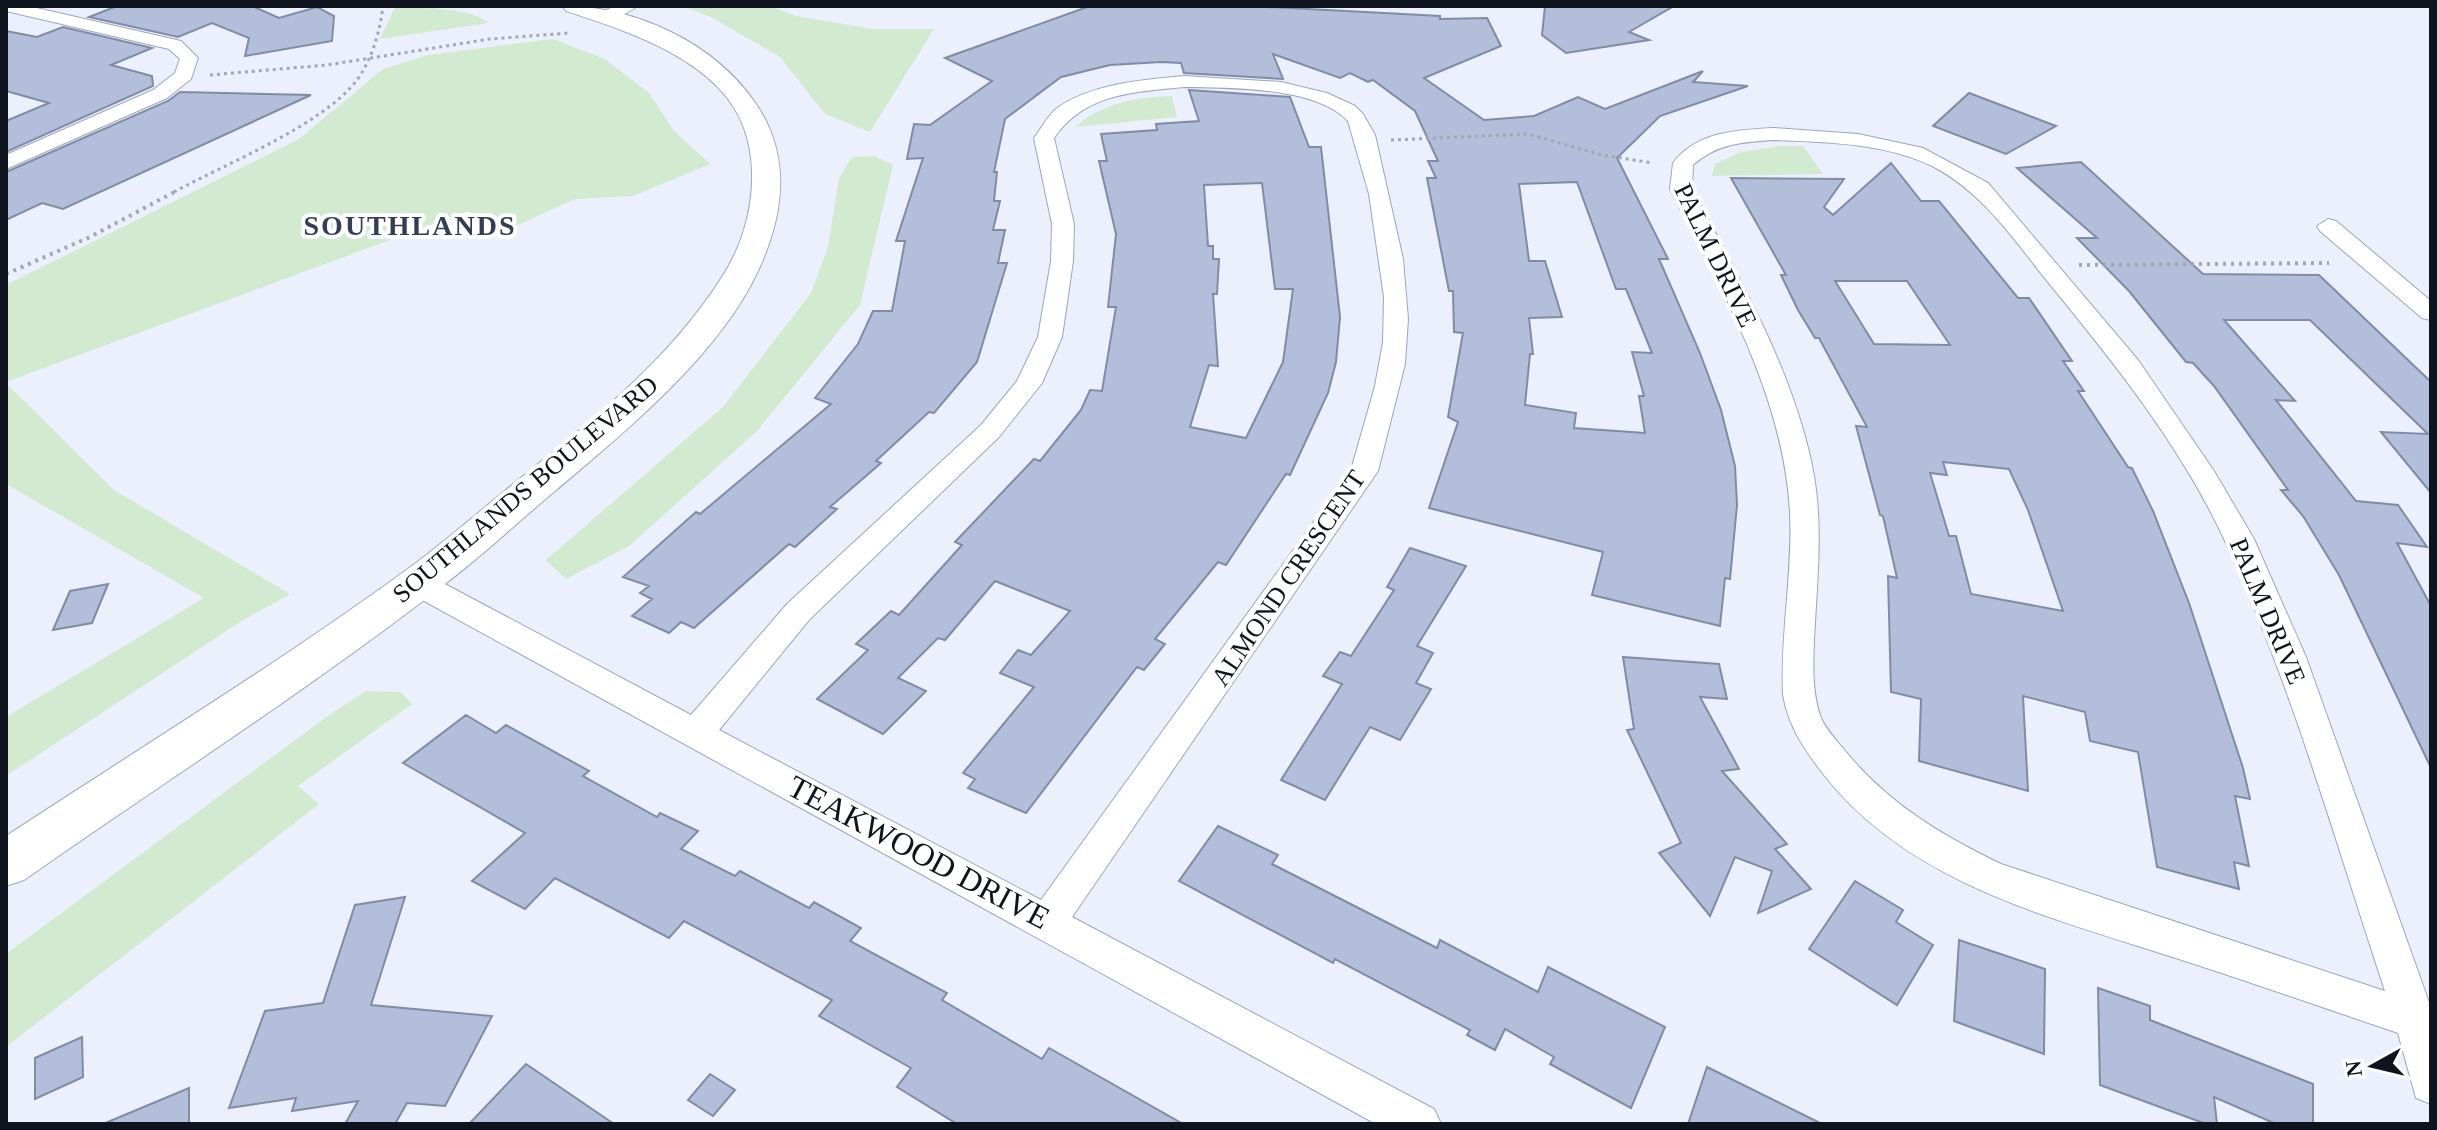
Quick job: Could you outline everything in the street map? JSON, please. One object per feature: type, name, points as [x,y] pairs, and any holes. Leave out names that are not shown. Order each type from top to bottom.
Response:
[{"type":"main road","name":"SOUTHLANDS BOULEVARD","points":[[6,864],[417,583],[655,385],[702,331],[734,283],[757,239],[767,195],[768,155],[757,121],[738,91],[686,47],[599,15]]},
{"type":"street","points":[[6,6],[175,45],[189,58],[184,75],[160,94],[6,163]]},
{"type":"street","name":"ALMOND CRESCENT","points":[[697,732],[798,612],[990,431],[1029,383],[1050,337],[1062,261],[1063,224],[1044,138],[1047,125],[1072,105],[1110,91],[1163,84],[1283,88],[1315,95],[1346,109],[1358,118],[1365,135],[1396,296],[1391,369],[1381,420],[1364,471],[1048,921]]},
{"type":"street","name":"PALM DRIVE","points":[[2415,1020],[2000,881],[1923,843],[1878,810],[1835,767],[1804,719],[1802,707],[1799,681],[1804,508],[1792,447],[1780,400],[1752,329],[1681,189],[1677,173],[1681,161],[1707,146],[1741,136],[1836,135],[1918,153],[1955,170],[1981,187],[2129,365],[2204,477],[2239,539],[2290,657],[2415,1020],[2431,1083]]},
{"type":"street","points":[[2328,226],[2396,280],[2431,313]]},
{"type":"street","points":[[2396,280],[2431,279]]},
{"type":"street","name":"TEAKWOOD DRIVE","points":[[417,583],[1419,1124]]},
{"type":"path","points":[[6,274],[102,232],[284,132],[348,89],[367,60],[383,6]]},
{"type":"path","points":[[205,75],[367,60],[490,39],[599,15]]},
{"type":"path","points":[[1390,140],[1528,134],[1602,155],[1653,163]]},
{"type":"path","points":[[2070,265],[2341,263]]},
{"type":"green space","points":[[682,6],[769,6],[796,16],[873,29],[934,29],[870,132],[825,114],[780,57],[711,17]]},
{"type":"green space","points":[[395,7],[458,11],[488,23],[380,39]]},
{"type":"green space","points":[[553,39],[605,59],[649,93],[674,131],[710,164],[633,196],[575,199],[500,233],[468,211],[6,382],[6,285],[299,139],[383,69],[428,55]]},
{"type":"green space","points":[[1172,96],[1177,117],[1075,127],[1096,112],[1120,103]]},
{"type":"green space","points":[[1803,146],[1823,174],[1712,176],[1715,164],[1741,152]]},
{"type":"green space","points":[[874,156],[893,165],[860,305],[756,432],[629,546],[566,579],[546,560],[723,407],[811,293],[828,247],[839,178],[852,157]]},
{"type":"green space","points":[[6,383],[114,490],[290,594],[243,620],[6,776],[6,717],[204,598],[6,484]]},
{"type":"green space","points":[[366,691],[401,692],[412,704],[298,786],[319,804],[6,1047],[6,954],[329,715]]},
{"type":"building","points":[[117,6],[252,6],[279,18],[317,7],[334,16],[332,41],[245,56],[249,38],[212,23],[178,37],[89,17]]},
{"type":"building","points":[[1090,6],[1250,6],[1440,16],[1440,19],[1487,18],[1501,46],[1424,78],[1484,120],[1534,116],[1578,97],[1605,109],[1703,71],[1693,82],[1748,86],[1660,116],[1617,158],[1668,259],[1659,259],[1721,410],[1735,466],[1737,505],[1730,579],[1725,578],[1720,626],[1592,595],[1603,552],[1429,508],[1458,422],[1448,417],[1463,333],[1454,332],[1453,291],[1449,291],[1427,178],[1436,178],[1428,161],[1438,161],[1415,111],[1373,80],[1368,82],[1350,73],[1340,78],[1273,54],[1283,79],[1184,73],[1181,63],[1110,65],[1061,77],[1005,119],[994,172],[997,172],[994,201],[1000,201],[993,230],[1005,230],[998,263],[1007,263],[977,362],[934,413],[929,412],[876,461],[881,463],[830,507],[837,509],[795,547],[789,544],[694,628],[681,622],[669,633],[632,616],[652,599],[640,593],[649,586],[623,577],[696,512],[700,514],[831,404],[815,398],[858,344],[873,311],[892,311],[905,241],[896,241],[923,158],[907,159],[914,124],[930,125],[992,81],[945,58]],"holes":[[[1577,182],[1616,289],[1626,289],[1652,353],[1632,352],[1644,396],[1639,396],[1645,433],[1574,428],[1576,413],[1525,405],[1530,354],[1533,354],[1529,318],[1562,317],[1545,261],[1529,261],[1519,184]]]},
{"type":"building","points":[[1545,6],[1674,6],[1629,32],[1649,40],[1566,53],[1542,35]]},
{"type":"building","points":[[63,27],[152,48],[111,65],[152,76],[153,86],[6,152],[6,121],[49,103],[6,91],[6,31],[37,37]]},
{"type":"building","points":[[1189,90],[1290,97],[1309,147],[1321,147],[1340,317],[1336,362],[1328,393],[1290,475],[1286,474],[1226,565],[1218,562],[1155,639],[1165,644],[1144,670],[1137,667],[1026,813],[968,788],[975,779],[963,773],[1034,687],[1000,673],[1018,650],[1031,655],[1070,611],[995,581],[945,640],[938,638],[898,678],[926,691],[883,734],[817,699],[868,650],[856,644],[891,611],[899,615],[962,545],[955,542],[1034,459],[1040,461],[1081,410],[1090,390],[1102,391],[1116,307],[1108,307],[1116,234],[1099,161],[1107,161],[1101,134],[1157,130],[1156,124],[1199,121]],"holes":[[[1262,183],[1275,289],[1293,289],[1283,362],[1246,438],[1190,427],[1209,365],[1218,366],[1213,294],[1217,294],[1219,259],[1213,259],[1213,246],[1208,246],[1204,185]]]},
{"type":"building","points":[[180,92],[311,95],[63,209],[42,203],[6,220],[6,172],[168,101]]},
{"type":"building","points":[[1969,93],[2056,126],[2006,154],[1933,126]]},
{"type":"building","points":[[2081,162],[2203,274],[2319,275],[2431,382],[2431,493],[2381,432],[2428,434],[2310,320],[2224,320],[2295,401],[2276,400],[2356,501],[2398,505],[2427,547],[2397,543],[2431,606],[2431,768],[2339,575],[2303,516],[2281,490],[2288,490],[2214,386],[2193,363],[2186,362],[2129,291],[2077,238],[2097,238],[2017,168]]},
{"type":"building","points":[[1891,163],[1921,201],[1939,201],[2018,298],[2029,298],[2072,361],[2063,361],[2084,391],[2078,391],[2128,467],[2132,468],[2153,511],[2189,603],[2243,768],[2250,799],[2235,796],[2249,866],[2234,862],[2239,889],[2157,867],[2138,752],[2090,741],[2085,712],[2023,696],[2028,791],[1919,761],[1921,699],[1891,692],[1888,576],[1897,578],[1883,516],[1880,515],[1856,426],[1867,427],[1819,338],[1815,338],[1798,310],[1781,275],[1786,275],[1731,178],[1844,179],[1824,207],[1833,215]],"holes":[[[1835,281],[1907,281],[1950,345],[1874,344]],[[1943,462],[2009,469],[2028,510],[2063,611],[1971,594],[1956,536],[1949,536],[1930,473],[1947,475]]]},
{"type":"building","points":[[1410,548],[1466,566],[1417,646],[1433,653],[1416,683],[1431,689],[1400,740],[1370,727],[1325,800],[1281,780],[1342,684],[1323,676],[1340,652],[1351,656],[1394,590],[1387,587]]},
{"type":"building","points":[[108,584],[92,623],[53,630],[70,591]]},
{"type":"building","points":[[1623,657],[1719,664],[1727,699],[1700,697],[1739,769],[1722,771],[1787,844],[1775,849],[1811,889],[1758,913],[1772,871],[1735,857],[1710,916],[1659,853],[1681,843],[1627,730],[1634,729]]},
{"type":"building","points":[[466,715],[496,733],[506,725],[589,771],[583,776],[657,817],[660,813],[698,831],[681,849],[735,876],[740,871],[809,908],[814,902],[861,928],[850,941],[947,993],[942,1000],[1042,1059],[1049,1048],[1183,1124],[957,1124],[897,1087],[911,1068],[819,1016],[832,1000],[684,921],[669,938],[555,878],[525,909],[472,881],[525,833],[403,763]]},
{"type":"building","points":[[1218,826],[1278,855],[1272,864],[1437,948],[1440,940],[1538,992],[1548,967],[1665,1027],[1631,1108],[1550,1064],[1554,1057],[1505,1029],[1495,1050],[1467,1035],[1470,1030],[1335,959],[1333,963],[1179,881]]},
{"type":"building","points":[[1855,881],[1903,910],[1896,922],[1933,945],[1897,1005],[1809,949]]},
{"type":"building","points":[[405,897],[371,1005],[492,1016],[445,1106],[407,1103],[395,1124],[345,1124],[358,1101],[292,1111],[296,1098],[229,1108],[265,1011],[323,1003],[355,905]]},
{"type":"building","points":[[1959,940],[2045,969],[2044,1054],[1954,1021]]},
{"type":"building","points":[[2098,988],[2150,1006],[2150,1020],[2313,1084],[2313,1124],[2276,1124],[2214,1097],[2217,1124],[2206,1124],[2100,1085]]},
{"type":"building","points":[[82,1037],[83,1077],[35,1099],[35,1058]]},
{"type":"building","points":[[526,1064],[614,1124],[469,1124]]},
{"type":"building","points":[[1707,1067],[1822,1124],[1688,1124]]},
{"type":"building","points":[[710,1074],[735,1090],[713,1116],[688,1100]]},
{"type":"building","points":[[189,1088],[189,1124],[103,1124]]},
{"type":"district","name":"SOUTHLANDS","points":[[410,225]]}]
